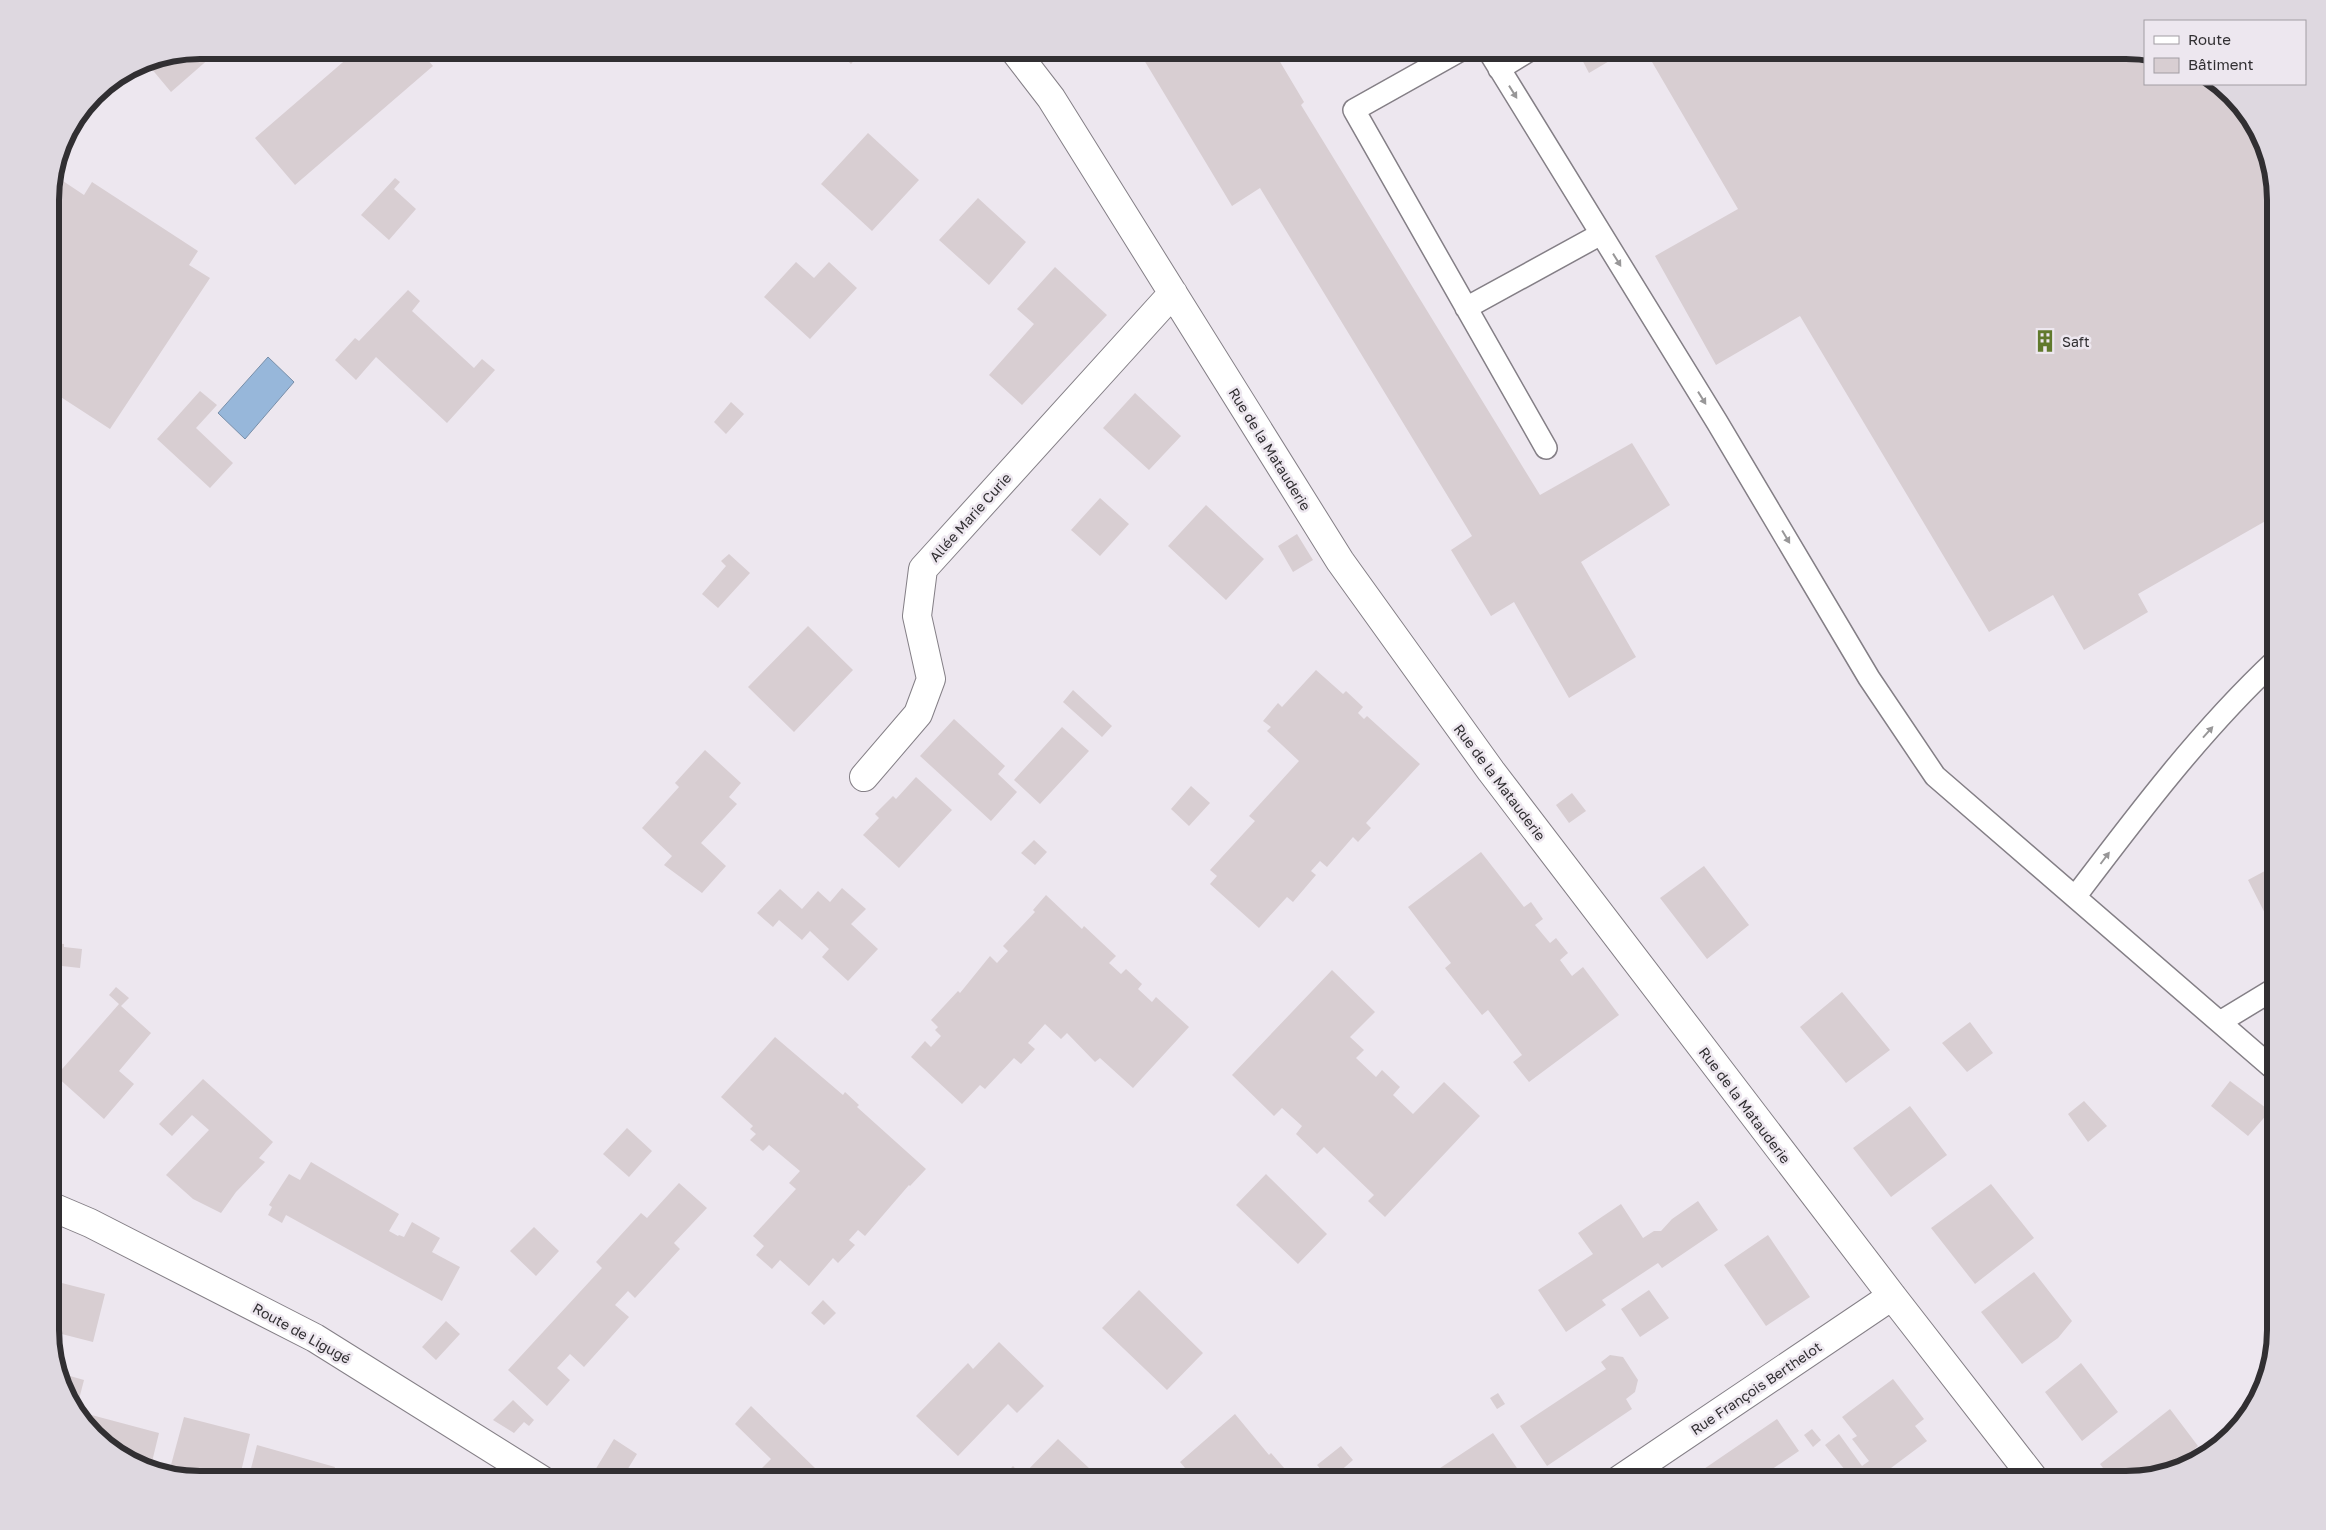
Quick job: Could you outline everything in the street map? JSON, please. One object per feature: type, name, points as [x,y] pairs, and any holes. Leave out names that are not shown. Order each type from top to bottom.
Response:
[{"type":"street","name":"Rue de la Matauderie","points":[[1021,59],[1051,98],[1340,561],[1496,778],[2028,1471]]},
{"type":"street","name":"Allée Marie Curie","points":[[864,777],[918,714],[931,679],[917,616],[923,569],[1173,293]]},
{"type":"street","name":"Route de Ligugé","points":[[59,1210],[90,1223],[315,1338],[528,1471]]},
{"type":"street","name":"Rue François Berthelot","points":[[1632,1471],[1892,1296]]},
{"type":"lane","points":[[1445,59],[1354,110],[1546,448]]},
{"type":"lane","points":[[1493,59],[1717,422],[1869,678],[1935,776],[2267,1063]]},
{"type":"lane","points":[[1499,69],[1515,59]]},
{"type":"lane","points":[[1466,308],[1601,234]]},
{"type":"lane","points":[[2075,897],[2118,841],[2203,738],[2267,670]]},
{"type":"lane","points":[[2220,1022],[2267,993]]},
{"type":"water","points":[[268,357],[294,382],[245,439],[218,413]]},
{"type":"building","points":[[209,59],[171,92],[151,68],[172,61]]},
{"type":"building","points":[[347,59],[427,59],[433,66],[295,185],[255,138]]},
{"type":"building","points":[[845,59],[856,59],[851,64]]},
{"type":"building","points":[[1143,59],[1278,59],[1304,102],[1301,105],[1540,495],[1632,443],[1670,505],[1581,562],[1636,657],[1569,698],[1514,602],[1491,616],[1451,550],[1472,536],[1260,188],[1232,206]]},
{"type":"building","points":[[1582,59],[1613,59],[1589,73]]},
{"type":"building","name":"Saft","points":[[1650,59],[2126,59],[2144,60],[2144,85],[2207,85],[2226,100],[2248,129],[2262,163],[2266,182],[2267,520],[2138,594],[2148,612],[2084,650],[2053,595],[1989,632],[1800,316],[1716,365],[1655,256],[1738,209]]},
{"type":"building","points":[[868,133],[919,180],[872,231],[821,184]]},
{"type":"building","points":[[395,178],[400,182],[394,189],[416,209],[389,240],[361,215]]},
{"type":"building","points":[[63,181],[84,195],[92,182],[198,251],[189,265],[210,278],[110,429],[59,396],[60,186]]},
{"type":"building","points":[[978,198],[1026,242],[989,285],[939,240]]},
{"type":"building","points":[[796,262],[814,278],[829,262],[857,288],[810,339],[764,297]]},
{"type":"building","points":[[1055,267],[1107,315],[1022,405],[989,375],[1034,324],[1017,309]]},
{"type":"building","points":[[408,290],[420,301],[412,311],[474,368],[482,359],[495,370],[447,423],[376,357],[356,380],[335,360],[355,338],[359,341]]},
{"type":"building","points":[[200,391],[217,405],[196,428],[233,463],[210,488],[157,439]]},
{"type":"building","points":[[1135,393],[1181,436],[1149,470],[1103,428]]},
{"type":"building","points":[[731,402],[744,414],[726,434],[714,422]]},
{"type":"building","points":[[1100,498],[1129,524],[1100,556],[1071,530]]},
{"type":"building","points":[[1206,505],[1264,559],[1226,600],[1168,546]]},
{"type":"building","points":[[1297,534],[1313,560],[1293,572],[1278,546]]},
{"type":"building","points":[[729,554],[750,573],[718,608],[702,594],[726,566],[721,561]]},
{"type":"building","points":[[808,626],[853,670],[794,732],[748,687]]},
{"type":"building","points":[[1316,670],[1343,694],[1346,691],[1363,707],[1358,713],[1364,719],[1367,716],[1420,764],[1366,823],[1371,828],[1358,842],[1353,837],[1327,867],[1320,861],[1311,871],[1316,875],[1293,902],[1287,897],[1259,928],[1210,884],[1217,876],[1210,870],[1255,821],[1249,816],[1299,761],[1267,731],[1271,727],[1263,721],[1278,703],[1282,707]]},
{"type":"building","points":[[1073,690],[1112,726],[1102,737],[1063,702]]},
{"type":"building","points":[[954,719],[1005,766],[998,774],[1017,792],[991,821],[920,756]]},
{"type":"building","points":[[1062,727],[1089,751],[1040,804],[1014,780]]},
{"type":"building","points":[[705,750],[741,783],[729,797],[737,804],[701,843],[726,866],[702,893],[664,865],[672,856],[642,828],[679,787],[675,783]]},
{"type":"building","points":[[916,777],[952,810],[899,868],[863,835],[879,818],[875,814],[893,796],[896,799]]},
{"type":"building","points":[[1191,786],[1210,803],[1189,826],[1171,809]]},
{"type":"building","points":[[1572,793],[1586,811],[1569,823],[1556,805]]},
{"type":"building","points":[[1034,840],[1047,852],[1035,865],[1021,853]]},
{"type":"building","points":[[1481,852],[1524,907],[1531,902],[1543,919],[1535,925],[1550,943],[1556,938],[1568,953],[1560,960],[1572,976],[1583,967],[1619,1015],[1529,1082],[1513,1062],[1522,1055],[1488,1010],[1482,1015],[1445,968],[1451,963],[1408,907]]},
{"type":"building","points":[[1704,866],[1749,925],[1707,959],[1660,898]]},
{"type":"building","points":[[2267,870],[2267,917],[2248,880]]},
{"type":"building","points":[[842,888],[866,909],[851,924],[878,949],[848,981],[822,957],[829,949],[810,931],[802,940],[779,920],[773,927],[757,913],[780,889],[802,909],[818,891],[830,902]]},
{"type":"building","points":[[1046,895],[1082,929],[1084,926],[1116,956],[1109,963],[1121,974],[1126,969],[1142,984],[1138,989],[1152,1002],[1156,997],[1189,1027],[1133,1088],[1100,1058],[1095,1062],[1067,1033],[1061,1039],[1045,1024],[1028,1043],[1035,1049],[1021,1064],[1014,1058],[985,1089],[980,1085],[962,1104],[911,1057],[925,1041],[931,1047],[941,1036],[935,1030],[938,1027],[931,1020],[958,991],[960,993],[990,956],[997,963],[1008,951],[1003,946],[1035,912],[1033,910]]},
{"type":"building","points":[[59,944],[64,944],[64,947],[82,949],[80,968],[62,966],[59,993]]},
{"type":"building","points":[[1332,970],[1375,1012],[1350,1037],[1364,1050],[1356,1058],[1376,1077],[1382,1070],[1400,1087],[1393,1095],[1413,1114],[1444,1082],[1480,1116],[1385,1217],[1368,1201],[1374,1195],[1324,1147],[1317,1154],[1296,1134],[1302,1126],[1282,1108],[1274,1116],[1232,1075]]},
{"type":"building","points":[[116,987],[129,998],[121,1006],[151,1033],[119,1071],[134,1084],[104,1119],[59,1079],[59,1073],[119,1004],[109,995]]},
{"type":"building","points":[[1842,992],[1890,1050],[1846,1083],[1800,1027]]},
{"type":"building","points":[[1970,1022],[1993,1053],[1967,1072],[1942,1043]]},
{"type":"building","points":[[775,1037],[843,1095],[845,1092],[859,1105],[857,1107],[926,1169],[909,1185],[865,1236],[858,1230],[849,1240],[855,1245],[838,1263],[833,1258],[809,1286],[780,1260],[772,1269],[756,1255],[764,1246],[753,1236],[796,1189],[789,1183],[800,1171],[769,1145],[763,1151],[750,1140],[756,1134],[750,1129],[753,1126],[721,1097]]},
{"type":"building","points":[[203,1079],[273,1142],[259,1158],[265,1162],[236,1192],[221,1213],[193,1199],[166,1175],[209,1130],[192,1115],[172,1136],[159,1124]]},
{"type":"building","points":[[2230,1081],[2267,1109],[2267,1114],[2248,1136],[2211,1106]]},
{"type":"building","points":[[2084,1101],[2107,1126],[2088,1142],[2068,1114]]},
{"type":"building","points":[[1910,1106],[1947,1155],[1891,1197],[1853,1148]]},
{"type":"building","points":[[627,1128],[652,1151],[629,1177],[603,1154]]},
{"type":"building","points":[[311,1162],[399,1214],[389,1231],[404,1237],[412,1222],[440,1238],[432,1252],[460,1267],[442,1301],[286,1215],[282,1223],[268,1215],[272,1207],[269,1205],[289,1174],[300,1180]]},
{"type":"building","points":[[1266,1174],[1327,1234],[1298,1264],[1236,1205]]},
{"type":"building","points":[[679,1183],[707,1208],[674,1243],[680,1249],[635,1298],[628,1291],[615,1305],[629,1317],[584,1367],[570,1354],[557,1368],[570,1380],[547,1406],[508,1370],[602,1268],[596,1262],[641,1213],[647,1218]]},
{"type":"building","points":[[1991,1184],[2034,1238],[1975,1284],[1931,1228]]},
{"type":"building","points":[[1698,1201],[1718,1230],[1662,1268],[1658,1263],[1602,1300],[1606,1305],[1566,1332],[1538,1290],[1593,1254],[1578,1233],[1621,1204],[1643,1238],[1654,1231],[1661,1231],[1672,1219]]},
{"type":"building","points":[[534,1227],[559,1251],[536,1276],[510,1251]]},
{"type":"building","points":[[1768,1235],[1810,1297],[1766,1326],[1724,1265]]},
{"type":"building","points":[[2034,1272],[2072,1321],[2058,1338],[2022,1364],[1981,1312]]},
{"type":"building","points":[[59,1282],[105,1294],[93,1342],[59,1333]]},
{"type":"building","points":[[1139,1290],[1203,1353],[1167,1390],[1102,1328]]},
{"type":"building","points":[[1649,1290],[1669,1318],[1640,1337],[1621,1309]]},
{"type":"building","points":[[823,1300],[836,1313],[824,1325],[811,1313]]},
{"type":"building","points":[[446,1321],[460,1334],[436,1360],[422,1347]]},
{"type":"building","points":[[999,1342],[1044,1386],[1017,1413],[1008,1404],[958,1456],[916,1416],[968,1363],[973,1369]]},
{"type":"building","points":[[1610,1355],[1623,1357],[1638,1380],[1635,1392],[1626,1399],[1632,1409],[1547,1466],[1520,1426],[1606,1369],[1601,1362]]},
{"type":"building","points":[[2081,1363],[2118,1412],[2082,1441],[2045,1392]]},
{"type":"building","points":[[70,1376],[84,1380],[78,1402],[78,1401],[69,1381]]},
{"type":"building","points":[[1893,1379],[1924,1419],[1915,1426],[1927,1441],[1887,1471],[1846,1471],[1825,1445],[1839,1434],[1862,1466],[1869,1461],[1852,1439],[1857,1436],[1842,1417]]},
{"type":"building","points":[[1498,1393],[1505,1404],[1497,1409],[1490,1398]]},
{"type":"building","points":[[513,1400],[534,1420],[529,1426],[524,1422],[514,1433],[493,1420]]},
{"type":"building","points":[[751,1406],[815,1468],[812,1471],[759,1471],[771,1459],[735,1424]]},
{"type":"building","points":[[2170,1409],[2198,1446],[2184,1458],[2144,1470],[2105,1471],[2100,1464]]},
{"type":"building","points":[[87,1414],[159,1433],[152,1463],[138,1457],[107,1436]]},
{"type":"building","points":[[1235,1414],[1269,1455],[1271,1453],[1285,1469],[1282,1471],[1188,1471],[1180,1462]]},
{"type":"building","points":[[184,1417],[250,1434],[241,1471],[200,1471],[170,1468]]},
{"type":"building","points":[[1777,1419],[1799,1451],[1769,1471],[1701,1471]]},
{"type":"building","points":[[1812,1429],[1821,1440],[1813,1447],[1804,1435]]},
{"type":"building","points":[[1493,1433],[1519,1471],[1436,1471]]},
{"type":"building","points":[[614,1439],[637,1454],[627,1471],[594,1471]]},
{"type":"building","points":[[1058,1439],[1090,1469],[1088,1471],[1027,1471]]},
{"type":"building","points":[[257,1445],[335,1467],[334,1471],[250,1471]]},
{"type":"building","points":[[1341,1446],[1353,1460],[1340,1471],[1322,1471],[1317,1465]]},
{"type":"building","points":[[1013,1466],[1018,1471],[1008,1471]]},
{"type":"place","name":"Saft","points":[[2045,341]]}]
